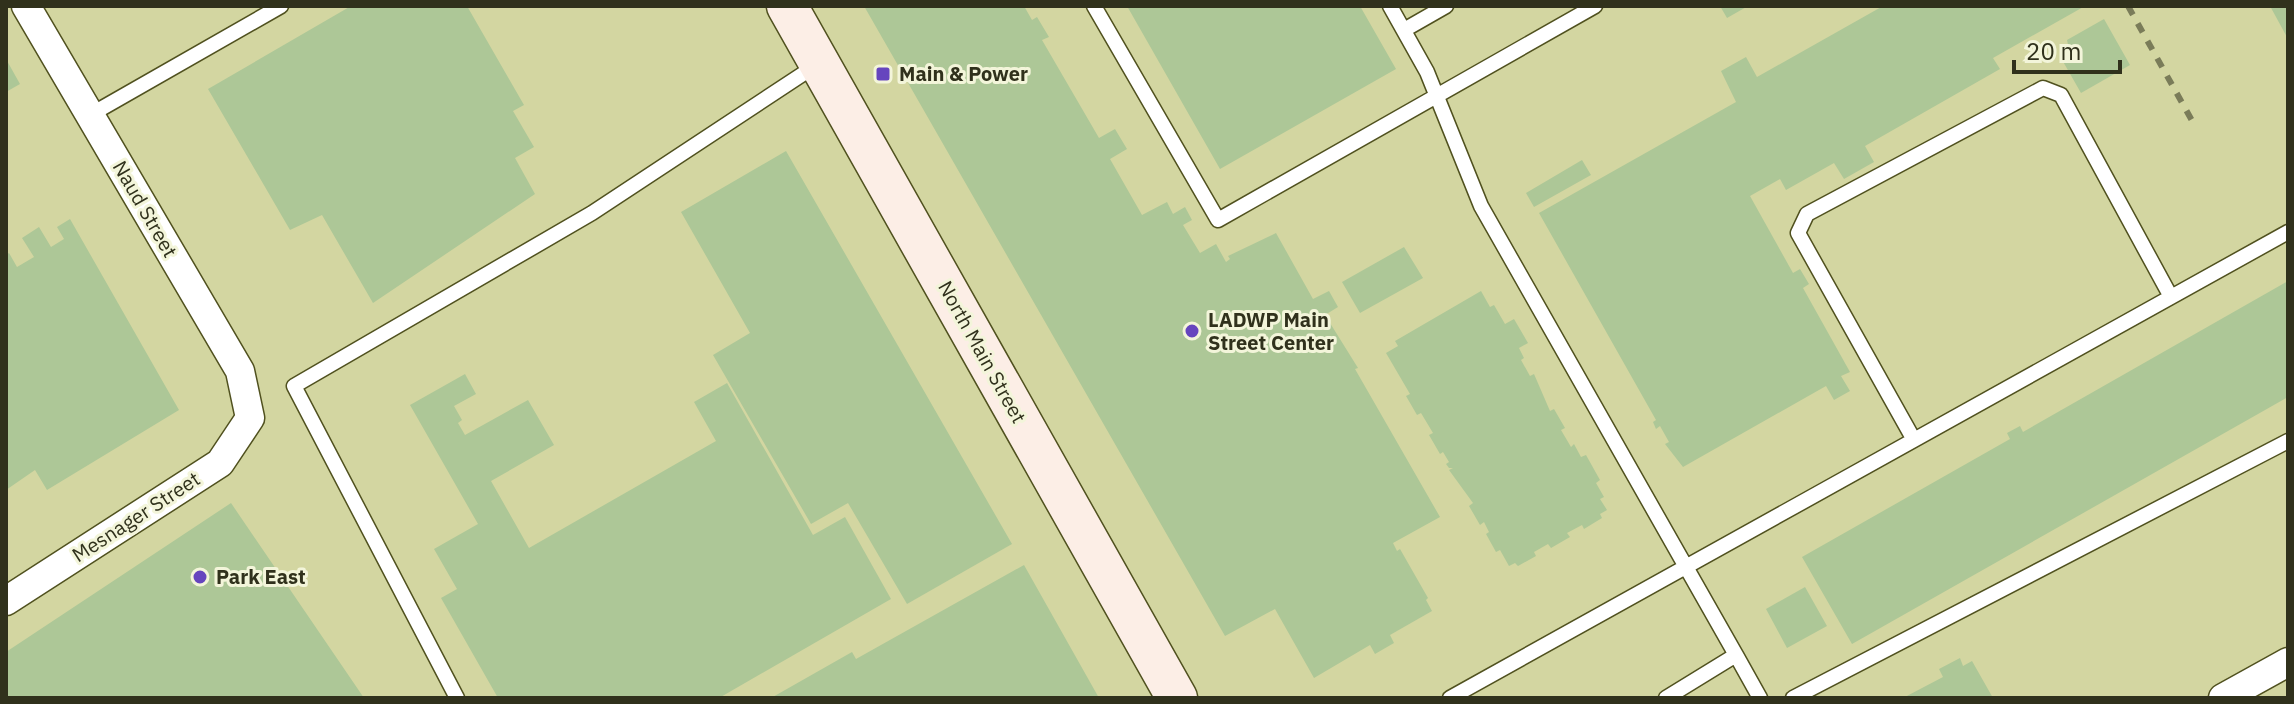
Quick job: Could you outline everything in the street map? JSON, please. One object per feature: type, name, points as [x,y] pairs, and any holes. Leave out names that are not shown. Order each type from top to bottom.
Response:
[{"type":"main road","name":"North Main Street","points":[[787,6],[1177,698]]},
{"type":"street","name":"Naud Street","points":[[26,6],[240,371],[250,418]]},
{"type":"street","name":"Mesnager Street","points":[[6,601],[220,463],[250,418]]},
{"type":"street","points":[[2223,698],[2288,662]]},
{"type":"lane","points":[[90,115],[281,6]]},
{"type":"lane","points":[[1094,6],[1218,220],[1595,6]]},
{"type":"lane","points":[[1390,6],[1427,72],[1481,206],[1760,698]]},
{"type":"lane","points":[[1404,30],[1446,6]]},
{"type":"lane","points":[[457,698],[294,386],[592,213],[819,63]]},
{"type":"lane","points":[[1914,440],[1798,233],[1807,214],[2043,88],[2061,95],[2171,297]]},
{"type":"lane","points":[[1450,698],[2288,232]]},
{"type":"lane","points":[[1793,698],[2288,441]]},
{"type":"lane","points":[[1666,698],[1736,655]]},
{"type":"building","points":[[351,6],[467,6],[524,105],[513,111],[534,147],[515,158],[535,194],[373,303],[322,215],[290,230],[208,89]]},
{"type":"building","name":"LADWP Main Street Center","points":[[864,6],[1024,6],[1032,20],[1037,17],[1049,37],[1042,40],[1099,138],[1115,129],[1127,149],[1110,159],[1142,215],[1167,202],[1173,214],[1185,207],[1192,220],[1183,225],[1200,253],[1216,244],[1226,262],[1230,259],[1228,256],[1276,233],[1313,299],[1329,291],[1338,307],[1325,315],[1358,368],[1355,369],[1440,517],[1393,543],[1397,551],[1400,549],[1428,598],[1426,600],[1432,611],[1390,635],[1394,643],[1375,654],[1370,645],[1314,678],[1275,609],[1225,636]]},
{"type":"building","points":[[1127,6],[1360,6],[1396,69],[1220,169]]},
{"type":"building","points":[[1720,6],[1748,6],[1727,18]]},
{"type":"building","points":[[1883,6],[2085,6],[1993,58],[2000,69],[1865,146],[1874,162],[1844,179],[1834,163],[1786,190],[1780,179],[1750,196],[1793,273],[1800,269],[1809,284],[1803,288],[1850,372],[1841,376],[1850,391],[1834,400],[1826,386],[1683,467],[1665,444],[1669,442],[1660,426],[1656,429],[1653,422],[1656,420],[1539,213],[1736,102],[1721,71],[1746,57],[1757,77]]},
{"type":"building","points":[[2270,6],[2288,6],[2288,39]]},
{"type":"building","points":[[2104,19],[2130,65],[2081,93],[2061,58],[2073,51],[2069,49],[2067,40]]},
{"type":"building","points":[[6,59],[20,84],[6,92]]},
{"type":"building","points":[[786,151],[1012,544],[907,604],[848,503],[811,524],[713,355],[750,333],[681,212]]},
{"type":"building","points":[[1582,160],[1591,175],[1534,207],[1526,193]]},
{"type":"building","points":[[70,219],[179,410],[47,490],[35,470],[6,490],[6,255],[9,253],[17,267],[34,257],[22,238],[39,227],[51,247],[64,239],[57,227]]},
{"type":"building","points":[[1404,247],[1423,278],[1360,313],[1342,282]]},
{"type":"building","points":[[2288,281],[2288,397],[1852,644],[1802,557],[2010,439],[2007,433],[2020,426],[2023,432]]},
{"type":"building","points":[[1481,291],[1505,324],[1514,319],[1528,343],[1519,348],[1524,358],[1521,360],[1530,376],[1534,374],[1550,411],[1554,409],[1565,428],[1561,430],[1571,447],[1574,444],[1581,457],[1586,455],[1600,480],[1596,483],[1607,510],[1600,514],[1602,518],[1584,529],[1582,525],[1567,533],[1570,537],[1551,548],[1548,544],[1534,552],[1536,556],[1518,566],[1515,563],[1509,566],[1500,550],[1496,552],[1486,534],[1489,532],[1484,522],[1480,525],[1469,506],[1473,503],[1449,470],[1453,468],[1446,464],[1449,462],[1443,452],[1440,454],[1429,435],[1433,433],[1421,413],[1417,415],[1406,396],[1410,394],[1386,353],[1398,346],[1395,341]]},
{"type":"building","points":[[465,374],[476,394],[454,406],[462,420],[458,423],[465,435],[528,400],[554,445],[491,481],[529,548],[716,441],[694,402],[727,383],[813,535],[845,517],[891,599],[719,698],[498,698],[441,598],[457,589],[434,549],[478,524],[410,405]]},
{"type":"building","name":"Park East","points":[[231,503],[364,698],[6,698],[6,652]]},
{"type":"building","points":[[1024,565],[1099,698],[771,698],[852,652],[856,659]]},
{"type":"building","points":[[1805,587],[1827,626],[1787,648],[1766,609]]},
{"type":"building","points":[[1960,658],[1963,666],[1972,661],[1993,698],[1903,698],[1943,677],[1939,669]]},
{"type":"railway","points":[[2128,6],[2195,126]]},
{"type":"place","name":"Main & Power","points":[[883,74]]},
{"type":"place","name":"LADWP Main Street Center","points":[[1192,331]]},
{"type":"place","name":"Park East","points":[[200,577]]}]
